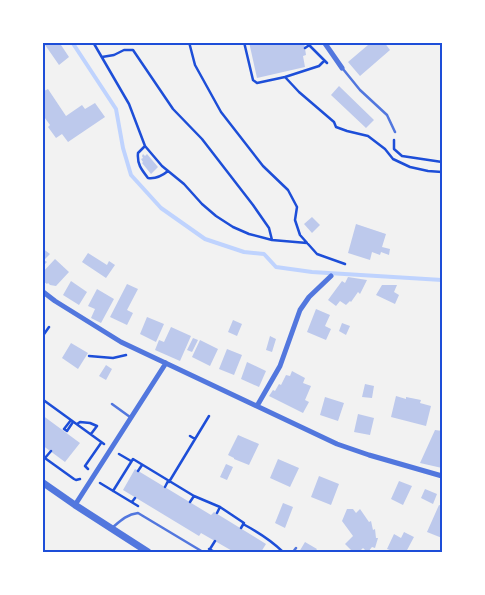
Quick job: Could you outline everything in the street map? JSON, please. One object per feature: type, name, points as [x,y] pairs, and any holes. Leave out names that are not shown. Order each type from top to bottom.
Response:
[{"type":"street","points":[[324,42],[342,68]]},
{"type":"street","points":[[256,406],[280,366],[300,310],[309,297],[331,276]]},
{"type":"street","points":[[42,291],[121,342],[337,444],[442,476]]},
{"type":"street","points":[[75,505],[166,364]]},
{"type":"street","points":[[42,482],[148,552]]},
{"type":"lane","points":[[342,68],[360,90],[386,115],[395,132]]},
{"type":"lane","points":[[112,404],[131,418]]},
{"type":"lane","points":[[111,529],[125,517],[138,513],[203,552]]},
{"type":"lane","points":[[294,552],[296,548]]},
{"type":"path","points":[[93,42],[129,104],[145,146],[162,166],[184,184],[202,204],[233,227],[249,234],[272,240],[307,243]]},
{"type":"path","points":[[189,42],[195,65],[221,112],[263,166],[288,190],[297,207],[295,220],[300,234],[317,254],[345,264]]},
{"type":"path","points":[[244,42],[253,80],[257,84],[318,66],[324,61]]},
{"type":"path","points":[[305,48],[314,42]]},
{"type":"path","points":[[102,57],[114,55],[124,50],[133,50],[173,109],[202,139],[253,205],[269,228],[272,240]]},
{"type":"path","points":[[284,77],[334,122],[336,127],[347,132],[368,136],[385,149],[393,159],[428,171],[442,172]]},
{"type":"path","points":[[395,132],[394,149],[402,156],[442,162]]},
{"type":"path","points":[[145,146],[138,153],[137,161],[148,178],[154,179],[168,171]]},
{"type":"path","points":[[42,337],[49,327]]},
{"type":"path","points":[[89,356],[113,358],[126,355]]},
{"type":"path","points":[[43,401],[111,449]]},
{"type":"path","points":[[165,487],[208,416]]},
{"type":"path","points":[[66,432],[64,429],[72,421]]},
{"type":"path","points":[[77,424],[80,422],[90,423],[96,426],[91,434]]},
{"type":"path","points":[[190,436],[195,438]]},
{"type":"path","points":[[50,451],[44,457],[74,479],[79,480],[102,442]]},
{"type":"path","points":[[120,454],[132,461],[133,459],[194,496],[220,507],[243,524],[262,534],[283,552]]},
{"type":"path","points":[[113,491],[132,461]]},
{"type":"path","points":[[138,471],[142,465]]},
{"type":"path","points":[[190,502],[194,496]]},
{"type":"path","points":[[132,502],[135,498]]},
{"type":"path","points":[[217,513],[220,507]]},
{"type":"path","points":[[241,528],[243,524]]},
{"type":"path","points":[[210,550],[215,541]]},
{"type":"building","points":[[43,42],[59,42],[69,57],[59,65]]},
{"type":"building","points":[[249,42],[304,42],[306,55],[303,56],[305,67],[257,78]]},
{"type":"building","points":[[366,42],[384,42],[390,50],[360,76],[348,62],[368,45]]},
{"type":"building","points":[[339,86],[374,120],[366,128],[331,95]]},
{"type":"building","points":[[48,89],[66,116],[82,105],[85,109],[95,103],[105,117],[68,142],[62,134],[56,138],[42,114],[42,92]]},
{"type":"building","points":[[143,154],[145,156],[147,154],[158,167],[151,174],[142,163]]},
{"type":"building","points":[[312,217],[320,225],[312,233],[304,224]]},
{"type":"building","points":[[356,224],[386,234],[382,247],[390,249],[389,255],[381,252],[380,255],[372,252],[370,260],[348,253]]},
{"type":"building","points":[[42,248],[50,254],[44,260],[47,262],[42,267]]},
{"type":"building","points":[[88,253],[107,265],[109,261],[115,265],[106,278],[82,262]]},
{"type":"building","points":[[55,259],[69,272],[56,286],[42,283],[42,273]]},
{"type":"building","points":[[348,277],[367,280],[360,294],[358,292],[351,302],[346,305],[340,301],[336,306],[328,300],[342,281],[345,283]]},
{"type":"building","points":[[71,281],[87,292],[79,305],[63,295]]},
{"type":"building","points":[[127,284],[138,289],[127,310],[133,313],[127,325],[110,317]]},
{"type":"building","points":[[382,285],[397,285],[394,292],[399,295],[395,304],[376,295]]},
{"type":"building","points":[[97,289],[114,299],[101,323],[91,318],[95,309],[88,306]]},
{"type":"building","points":[[316,309],[330,315],[325,326],[331,329],[326,340],[307,332]]},
{"type":"building","points":[[147,317],[164,324],[156,342],[140,334]]},
{"type":"building","points":[[233,320],[242,324],[237,336],[228,332]]},
{"type":"building","points":[[342,323],[350,326],[346,335],[339,331]]},
{"type":"building","points":[[171,327],[191,336],[180,361],[155,350],[159,340],[164,342]]},
{"type":"building","points":[[270,336],[276,339],[272,352],[266,350]]},
{"type":"building","points":[[193,338],[198,340],[192,352],[187,350]]},
{"type":"building","points":[[200,340],[218,349],[210,366],[192,357]]},
{"type":"building","points":[[71,343],[88,353],[78,369],[62,358]]},
{"type":"building","points":[[227,349],[242,355],[234,375],[219,369]]},
{"type":"building","points":[[247,362],[266,371],[259,387],[241,379]]},
{"type":"building","points":[[106,365],[112,369],[106,380],[99,376]]},
{"type":"building","points":[[292,371],[305,378],[303,383],[311,386],[305,400],[309,402],[303,413],[269,396],[279,384],[281,385],[286,375],[290,376]]},
{"type":"building","points":[[365,384],[374,386],[372,398],[362,397]]},
{"type":"building","points":[[396,396],[421,400],[420,403],[431,406],[426,426],[391,417]]},
{"type":"building","points":[[325,397],[344,403],[338,421],[320,415]]},
{"type":"building","points":[[358,414],[374,418],[370,435],[354,432]]},
{"type":"building","points":[[42,415],[80,443],[65,462],[42,445]]},
{"type":"building","points":[[435,430],[442,431],[442,468],[420,463]]},
{"type":"building","points":[[238,435],[259,444],[249,465],[228,455]]},
{"type":"building","points":[[278,459],[299,468],[290,487],[270,478]]},
{"type":"building","points":[[226,464],[233,467],[227,480],[220,477]]},
{"type":"building","points":[[135,469],[211,515],[214,512],[266,544],[261,552],[234,552],[201,533],[199,536],[123,490]]},
{"type":"building","points":[[319,476],[339,484],[331,505],[311,497]]},
{"type":"building","points":[[399,481],[412,486],[403,505],[391,499]]},
{"type":"building","points":[[425,489],[437,494],[433,504],[421,498]]},
{"type":"building","points":[[283,503],[293,507],[285,528],[275,523]]},
{"type":"building","points":[[439,505],[442,506],[442,538],[427,532]]},
{"type":"building","points":[[347,509],[353,509],[356,513],[360,509],[369,522],[371,521],[373,530],[375,529],[376,538],[378,538],[375,548],[372,547],[368,552],[363,548],[359,552],[353,552],[345,544],[353,536],[342,521]]},
{"type":"building","points":[[404,532],[414,537],[406,552],[395,552],[387,549],[394,534],[401,538]]},
{"type":"building","points":[[305,542],[317,549],[315,552],[299,552]]},
{"type":"waterway","points":[[72,42],[116,109],[123,148],[131,175],[161,208],[205,239],[244,252],[264,254],[276,267],[312,272],[442,280]]}]
